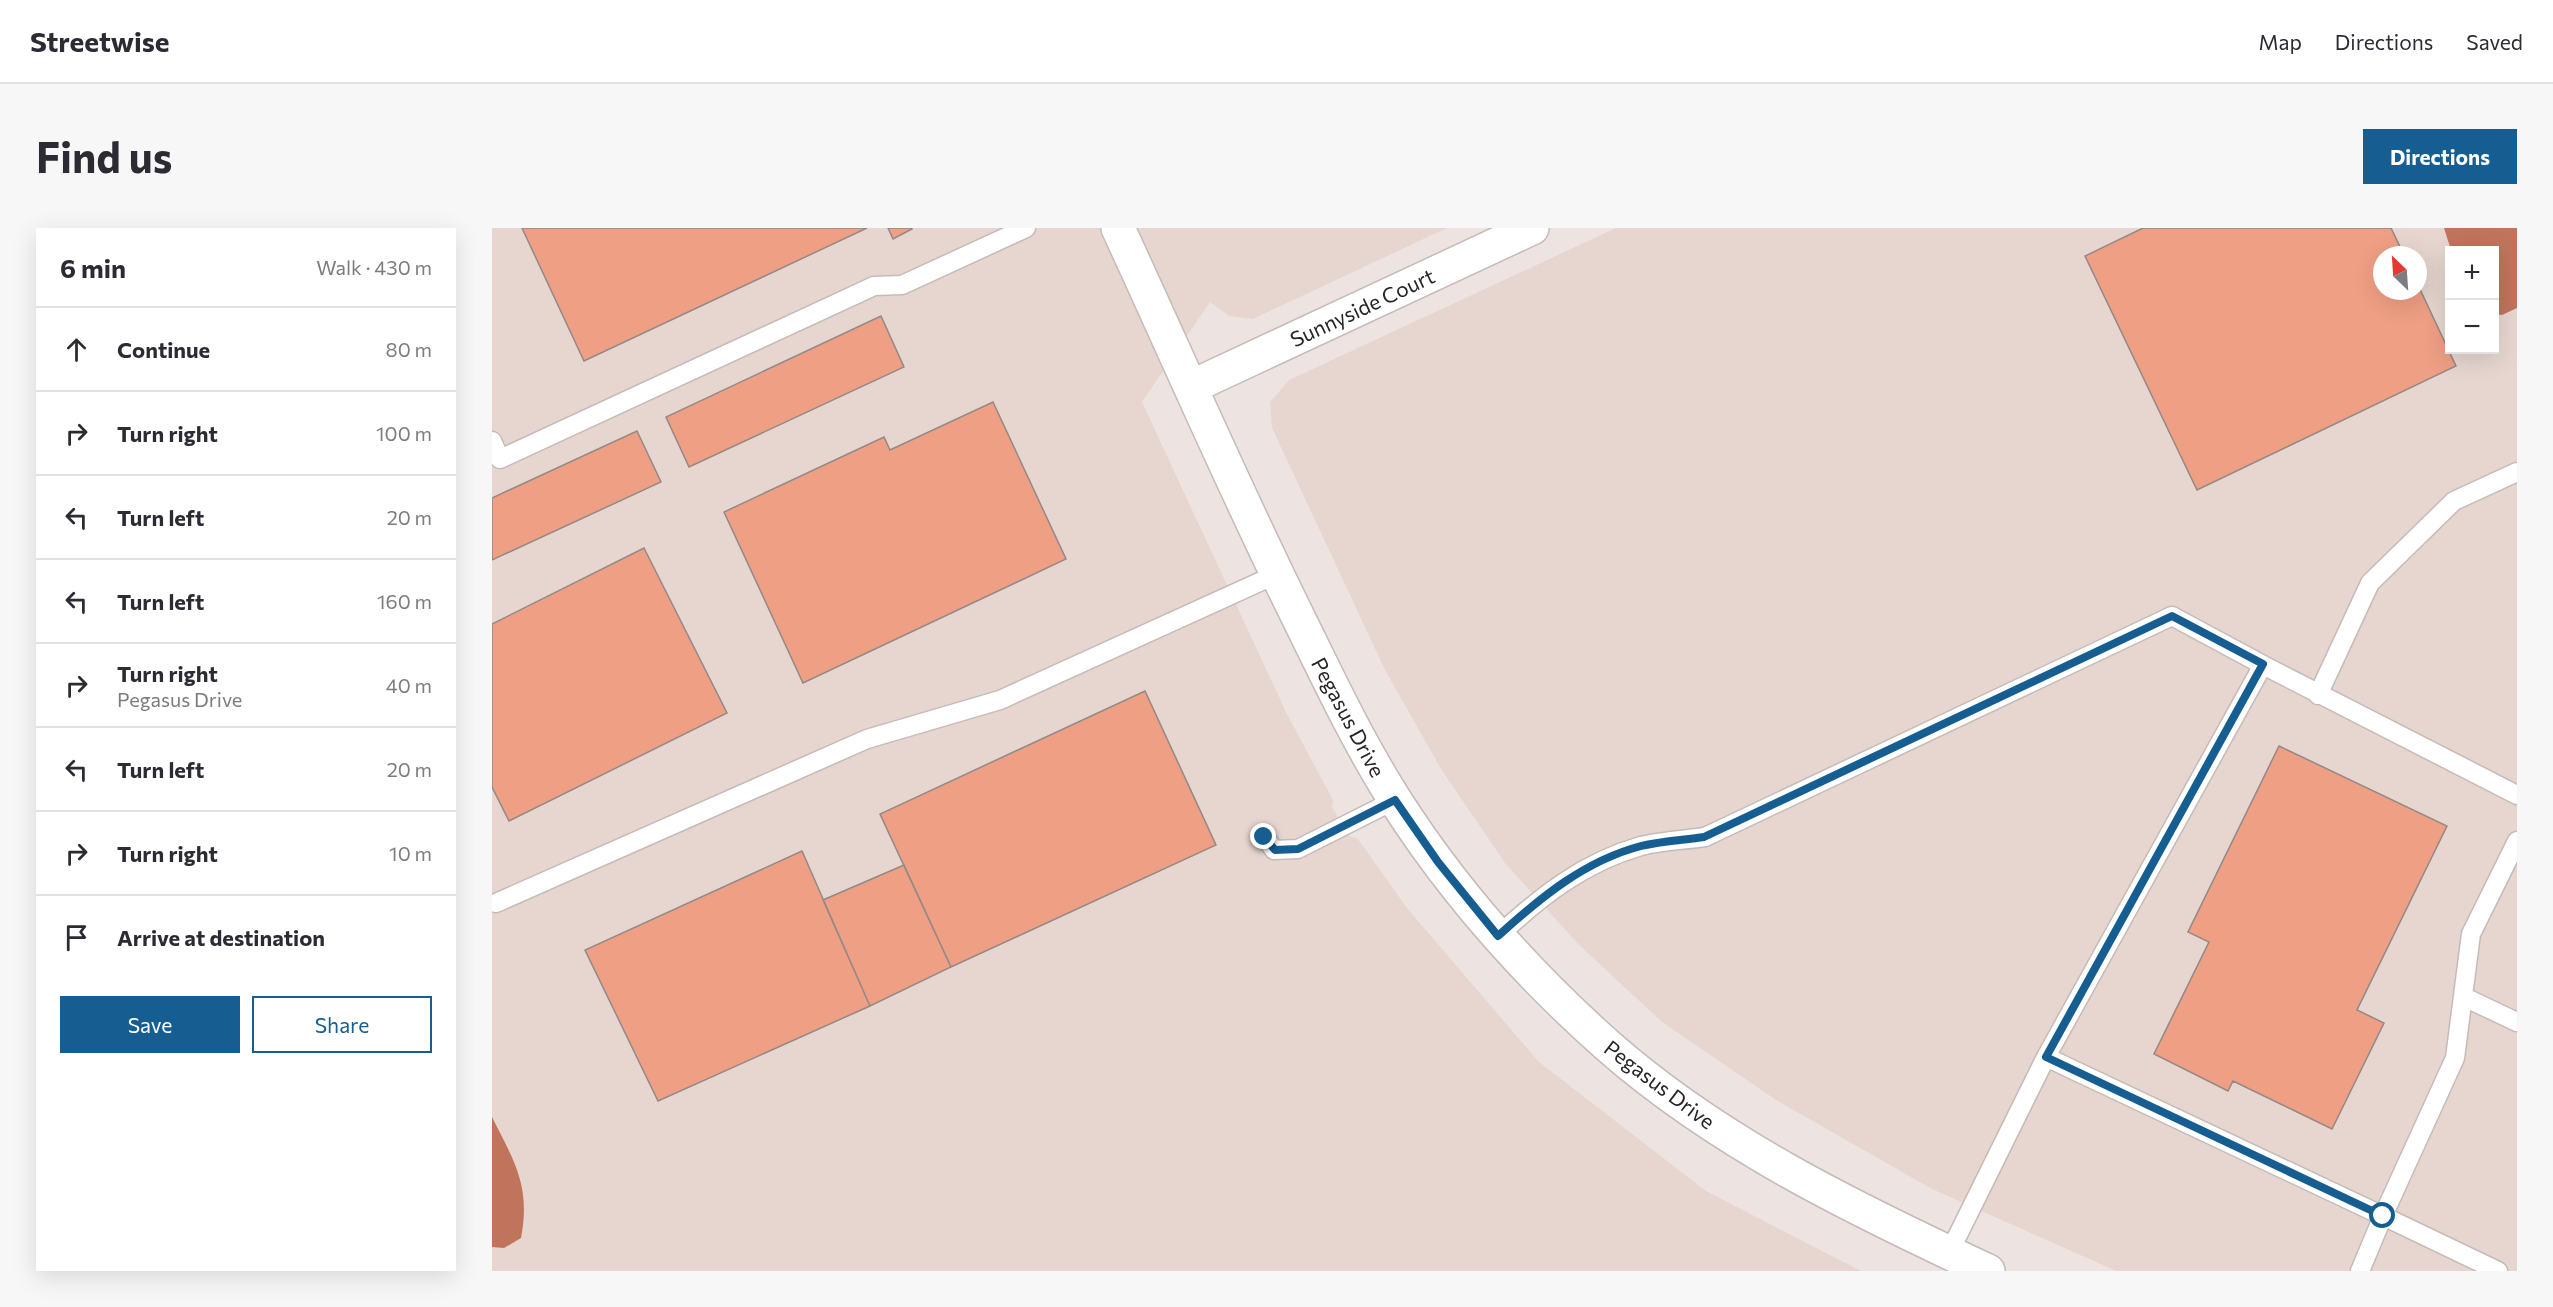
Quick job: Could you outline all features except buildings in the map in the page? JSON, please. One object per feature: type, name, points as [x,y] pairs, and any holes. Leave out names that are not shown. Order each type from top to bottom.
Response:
[{"type":"street","name":"Pegasus Drive","points":[[1118,228],[1277,574],[1365,751],[1395,800],[1438,862],[1498,936],[1538,979],[1608,1046],[1678,1100],[1736,1140],[1821,1189],[1988,1271]]},
{"type":"street","name":"Sunnyside Court","points":[[1191,387],[1511,232]]},
{"type":"lane","points":[[492,441],[500,459],[874,286],[902,285],[1026,228]]},
{"type":"lane","points":[[2318,695],[2370,583],[2454,501],[2517,472]]},
{"type":"lane","points":[[496,903],[867,739],[1000,700],[1277,574]]},
{"type":"lane","points":[[1498,936],[1531,906],[1586,867],[1641,846],[1704,837],[2172,616],[2318,695],[2517,795]]},
{"type":"lane","points":[[1949,1253],[2046,1057],[2263,664]]},
{"type":"lane","points":[[1264,837],[1275,850],[1298,849],[1395,800]]},
{"type":"lane","points":[[2360,1271],[2455,1059],[2471,934],[2517,841]]},
{"type":"lane","points":[[2464,997],[2517,1023]]},
{"type":"lane","points":[[2046,1057],[2498,1271]]},
{"type":"shaded area","points":[[492,228],[1447,228],[1253,319],[1229,316],[1210,302],[1142,402],[1287,714],[1333,800],[1332,807],[1349,836],[1358,839],[1407,908],[1539,1062],[1706,1191],[1861,1271],[492,1271]]},
{"type":"shaded area","points":[[1616,228],[2517,228],[2517,1271],[2116,1271],[1932,1189],[1776,1100],[1662,1022],[1578,944],[1505,863],[1441,769],[1385,670],[1272,428],[1270,402],[1289,380]]},
{"type":"shaded area","points":[[2444,228],[2517,228],[2517,308],[2499,315],[2499,246],[2450,246]]},
{"type":"shaded area","points":[[492,1117],[518,1174],[524,1203],[521,1238],[504,1248],[492,1247]]},
{"type":"route","points":[[1264,837],[1275,850],[1298,849],[1395,800],[1438,862],[1498,936],[1531,906],[1586,867],[1641,846],[1704,837],[2172,616],[2263,664],[2046,1057],[2383,1216]]}]
